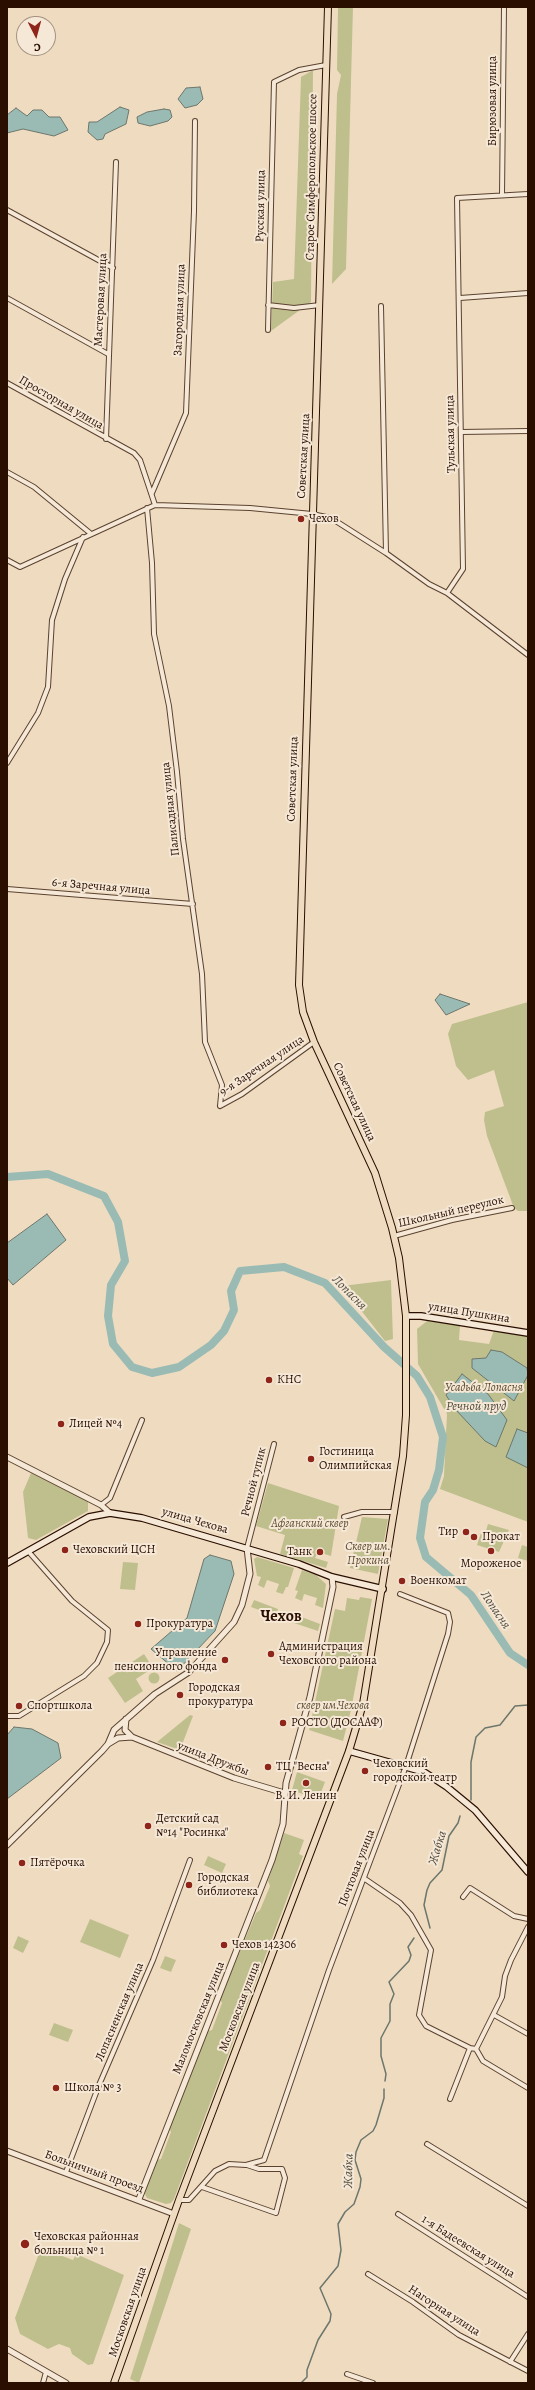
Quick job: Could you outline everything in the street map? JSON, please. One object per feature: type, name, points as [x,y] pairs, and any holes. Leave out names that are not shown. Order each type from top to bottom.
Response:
[{"type":"main road","name":"Старое Симферопольское шоссе","points":[[320,305],[328,7]]},
{"type":"main road","name":"Советская улица","points":[[320,305],[312,514],[299,985],[303,1012],[314,1042],[375,1173],[385,1201],[394,1236],[406,1316],[406,1415]]},
{"type":"main road","name":"улица Пушкина","points":[[406,1316],[421,1316],[528,1333]]},
{"type":"main road","name":"Московская улица","points":[[114,2383],[179,2200],[349,1751],[363,1704],[383,1589],[403,1456],[406,1415]]},
{"type":"main road","name":"улица Чехова","points":[[7,1563],[89,1517],[110,1513],[142,1518],[299,1564],[332,1577],[383,1589]]},
{"type":"main road","points":[[349,1751],[424,1772],[447,1787],[475,1810],[528,1872]]},
{"type":"street","name":"Бирюзовая улица","points":[[502,195],[504,7]]},
{"type":"street","name":"Русская улица","points":[[268,330],[274,82],[299,70],[326,65]]},
{"type":"street","name":"Загородная улица","points":[[152,493],[186,413],[194,211],[195,121]]},
{"type":"street","name":"Мастеровая улица","points":[[106,439],[116,162]]},
{"type":"street","points":[[502,195],[528,194]]},
{"type":"street","name":"Тульская улица","points":[[447,594],[463,569],[460,298],[457,198],[502,195]]},
{"type":"street","points":[[7,210],[113,268]]},
{"type":"street","points":[[460,298],[528,292]]},
{"type":"street","points":[[7,298],[108,354]]},
{"type":"street","points":[[268,305],[294,308],[320,305]]},
{"type":"street","points":[[381,306],[386,553]]},
{"type":"street","name":"Просторная улица","points":[[7,383],[106,439],[134,453],[140,460],[155,505]]},
{"type":"street","points":[[461,432],[528,431]]},
{"type":"street","points":[[7,472],[34,487],[90,533]]},
{"type":"street","points":[[7,560],[20,567],[90,533],[155,505],[250,508],[312,514],[331,518],[386,553],[429,584],[447,594],[528,655]]},
{"type":"street","name":"Палисадная улица","points":[[147,508],[152,563],[154,634],[169,706],[202,974],[205,1042],[222,1085],[220,1106]]},
{"type":"street","points":[[7,763],[38,713],[48,687],[52,620],[65,579],[84,536]]},
{"type":"street","name":"6-я Заречная улица","points":[[7,889],[193,904]]},
{"type":"street","name":"9-я Заречная улица","points":[[220,1106],[242,1094],[314,1042]]},
{"type":"street","name":"Школьный переулок","points":[[394,1236],[452,1220],[512,1208]]},
{"type":"street","points":[[101,1504],[110,1498],[142,1420]]},
{"type":"street","name":"Речной тупик","points":[[247,1548],[274,1444]]},
{"type":"street","points":[[7,1457],[101,1504],[110,1513]]},
{"type":"street","points":[[344,1517],[362,1512],[395,1512]]},
{"type":"street","points":[[108,1744],[114,1730],[155,1694],[189,1672],[234,1622],[242,1605],[250,1574],[247,1548]]},
{"type":"street","points":[[7,1716],[19,1716],[84,1676],[97,1663],[107,1642],[108,1630],[72,1601],[28,1551]]},
{"type":"street","points":[[286,1798],[286,1783],[310,1697],[333,1587],[332,1577]]},
{"type":"street","name":"Почтовая улица","points":[[246,2165],[264,2160],[354,1901],[365,1879],[406,1766],[450,1622],[448,1613],[400,1594]]},
{"type":"street","points":[[126,1719],[125,1730],[132,1737]]},
{"type":"street","points":[[7,1845],[108,1744],[118,1738],[132,1737]]},
{"type":"street","name":"улица Дружбы","points":[[132,1737],[234,1778],[284,1794],[286,1798]]},
{"type":"street","points":[[276,1791],[286,1783]]},
{"type":"street","name":"Маломосковская улица","points":[[139,2199],[259,1898],[283,1824],[286,1798]]},
{"type":"street","name":"Лопасненская улица","points":[[66,2172],[99,2085],[153,1960],[190,1860]]},
{"type":"street","points":[[365,1879],[400,1903],[411,1915],[431,1950],[419,2015],[426,2026],[470,2048],[476,2049]]},
{"type":"street","points":[[463,1897],[470,1888],[514,1916],[528,1919]]},
{"type":"street","points":[[476,2049],[502,1997],[505,1976],[511,1960],[528,1927]]},
{"type":"street","points":[[494,2015],[528,2034]]},
{"type":"street","points":[[450,2099],[470,2048]]},
{"type":"street","points":[[476,2049],[483,2061],[528,2088]]},
{"type":"street","points":[[427,2144],[528,2206]]},
{"type":"street","name":"Больничный проезд","points":[[7,2151],[139,2199],[174,2214]]},
{"type":"street","name":"Почтовая улица","points":[[179,2200],[189,2200],[202,2188],[215,2171],[229,2164],[246,2165],[259,2169],[282,2169],[285,2178],[276,2213],[202,2188]]},
{"type":"street","name":"1-я Бадеевская улица","points":[[398,2214],[528,2297]]},
{"type":"street","name":"Нагорная улица","points":[[368,2274],[414,2302],[459,2335],[510,2362]]},
{"type":"street","points":[[528,2334],[510,2362],[528,2371]]},
{"type":"street","points":[[7,2349],[66,2383]]},
{"type":"street","points":[[43,2383],[46,2372]]},
{"type":"street","points":[[347,2374],[373,2383]]},
{"type":"green space","points":[[338,7],[353,7],[346,269],[332,284],[337,94],[341,75],[337,70]]},
{"type":"green space","points":[[313,70],[311,302],[271,331],[273,282],[294,279],[301,77]]},
{"type":"green space","points":[[528,1002],[528,1211],[518,1211],[514,1208],[487,1136],[484,1120],[485,1112],[504,1106],[494,1070],[468,1080],[456,1066],[448,1034],[452,1024]]},
{"type":"green space","points":[[391,1280],[393,1339],[385,1341],[342,1286]]},
{"type":"green space","name":"Усадьба Лопасня","points":[[427,1321],[460,1325],[459,1340],[489,1344],[494,1330],[528,1335],[528,1522],[440,1489],[444,1476],[447,1414],[418,1364],[417,1329]]},
{"type":"green space","points":[[31,1473],[88,1501],[88,1511],[36,1540],[28,1538],[23,1492]]},
{"type":"green space","name":"Афганский сквер","points":[[268,1483],[339,1506],[331,1556],[318,1552],[315,1558],[328,1562],[326,1568],[280,1554],[285,1535],[256,1526]]},
{"type":"green space","name":"Сквер им. Прокина","points":[[362,1517],[388,1519],[378,1574],[350,1568]]},
{"type":"green space","points":[[488,1524],[509,1530],[499,1552],[477,1545],[481,1533],[485,1534]]},
{"type":"green space","points":[[522,1545],[528,1547],[528,1561],[518,1558]]},
{"type":"green space","points":[[257,1557],[294,1568],[288,1587],[286,1587],[283,1594],[276,1592],[279,1584],[267,1580],[264,1588],[258,1585],[261,1577],[257,1576],[254,1559]]},
{"type":"green space","points":[[123,1562],[138,1563],[135,1590],[120,1589]]},
{"type":"green space","points":[[302,1570],[316,1575],[326,1584],[323,1608],[315,1605],[317,1598],[304,1594],[302,1601],[295,1598],[298,1591],[295,1590]]},
{"type":"green space","name":"сквер им.Чехова","points":[[360,1597],[372,1599],[351,1710],[343,1741],[309,1730],[335,1609],[345,1611],[347,1598],[359,1600]]},
{"type":"green space","points":[[254,1600],[278,1609],[276,1616],[251,1607]]},
{"type":"green space","points":[[291,1613],[320,1624],[318,1631],[288,1621]]},
{"type":"green space","points":[[144,1654],[153,1668],[136,1679],[143,1691],[125,1703],[108,1678]]},
{"type":"green space","points":[[152,1673],[156,1673],[158,1674],[158,1682],[152,1683],[149,1680],[149,1676]]},
{"type":"green space","points":[[190,1715],[193,1716],[180,1750],[157,1742]]},
{"type":"green space","points":[[297,1772],[325,1782],[318,1800],[292,1790]]},
{"type":"green space","points":[[284,1833],[304,1840],[299,1854],[303,1856],[174,2199],[171,2203],[166,2204],[147,2198],[144,2192],[156,2160],[161,2159],[171,2132],[169,2128],[208,2031],[212,2030],[222,2003],[220,1999],[256,1913],[260,1910],[270,1886],[268,1881]]},
{"type":"green space","points":[[208,1856],[226,1864],[222,1873],[204,1865]]},
{"type":"green space","points":[[90,1919],[129,1935],[120,1958],[80,1942]]},
{"type":"green space","points":[[18,1936],[29,1941],[23,1953],[13,1948]]},
{"type":"green space","points":[[165,1956],[176,1960],[171,1972],[160,1968]]},
{"type":"green space","points":[[54,2023],[73,2030],[68,2042],[49,2035]]},
{"type":"green space","points":[[179,2223],[191,2229],[139,2383],[130,2379]]},
{"type":"green space","points":[[41,2248],[73,2260],[76,2254],[124,2275],[93,2364],[88,2365],[72,2354],[70,2348],[59,2344],[48,2349],[20,2334],[15,2318]]},
{"type":"water","points":[[200,87],[203,99],[197,105],[185,108],[178,99],[186,88]]},
{"type":"water","points":[[120,107],[129,110],[126,124],[105,134],[103,139],[97,140],[88,132],[89,122],[97,122]]},
{"type":"water","points":[[16,108],[27,116],[33,110],[42,110],[49,117],[60,117],[68,130],[54,136],[23,129],[7,133],[7,115]]},
{"type":"water","points":[[164,109],[170,110],[172,117],[168,121],[150,126],[138,123],[137,117],[147,112]]},
{"type":"water","points":[[440,994],[470,1004],[446,1015],[435,1000]]},
{"type":"water","points":[[47,1214],[66,1240],[13,1285],[7,1278],[7,1243]]},
{"type":"water","points":[[491,1350],[502,1352],[527,1368],[528,1375],[514,1401],[472,1368],[472,1359],[486,1358]]},
{"type":"water","name":"Речной пруд","points":[[462,1374],[488,1394],[507,1420],[496,1447],[485,1441],[455,1409],[446,1395]]},
{"type":"water","points":[[517,1429],[528,1433],[528,1468],[506,1457]]},
{"type":"water","points":[[210,1555],[231,1561],[234,1574],[215,1631],[177,1671],[151,1649],[187,1618],[204,1559]]},
{"type":"water","points":[[14,1727],[32,1729],[58,1743],[61,1758],[7,1799],[7,1735]]},
{"type":"waterway","name":"Лопасня","points":[[7,1177],[48,1174],[104,1196],[118,1222],[125,1261],[111,1285],[108,1316],[113,1344],[132,1367],[152,1373],[179,1367],[211,1345],[224,1331],[234,1310],[231,1291],[240,1271],[284,1267],[325,1283],[384,1347],[417,1376],[430,1397],[443,1437],[439,1470],[433,1490],[425,1502],[420,1538],[426,1557],[471,1595],[510,1653],[528,1665]]},
{"type":"waterway","name":"Жабка","points":[[471,1800],[471,1762],[476,1737],[485,1728],[500,1725],[515,1706],[528,1705]]},
{"type":"waterway","name":"Жабка","points":[[430,1928],[424,1905],[427,1890],[430,1883],[442,1870],[449,1836],[458,1823],[460,1816]]},
{"type":"waterway","name":"Жабка","points":[[385,2081],[386,2074],[381,2056],[381,2038],[390,2021],[390,2004],[394,1994],[389,1982],[409,1961],[411,1955],[408,1947],[414,1938]]},
{"type":"waterway","name":"Жабка","points":[[301,2383],[307,2377],[307,2370],[318,2340],[330,2321],[331,2314],[320,2288],[338,2266],[341,2250],[338,2224],[345,2212],[354,2204],[360,2187],[361,2179],[355,2160],[356,2152],[361,2140],[373,2131],[376,2125],[384,2098],[384,2089]]},
{"type":"place","name":"Чехов","points":[[301,519]]},
{"type":"place","name":"КНС","points":[[269,1380]]},
{"type":"place","name":"Лицей №4","points":[[61,1424]]},
{"type":"place","name":"Гостиница Олимпийская","points":[[311,1459]]},
{"type":"place","name":"Тир","points":[[466,1532]]},
{"type":"place","name":"Прокат","points":[[474,1537]]},
{"type":"place","name":"Чеховский ЦСН","points":[[65,1550]]},
{"type":"place","name":"Мороженое","points":[[491,1551]]},
{"type":"place","name":"Танк","points":[[320,1552]]},
{"type":"place","name":"Военкомат","points":[[402,1581]]},
{"type":"place","name":"Прокуратура","points":[[138,1624]]},
{"type":"place","name":"Администрация Чеховского района","points":[[271,1654]]},
{"type":"place","name":"Управление пенсионного фонда","points":[[225,1660]]},
{"type":"place","name":"Городская прокуратура","points":[[180,1695]]},
{"type":"place","name":"Спортшкола","points":[[19,1706]]},
{"type":"place","name":"РОСТО (ДОСААФ)","points":[[283,1723]]},
{"type":"place","name":"ТЦ \"Весна\"","points":[[268,1767]]},
{"type":"place","name":"Чеховский городской театр","points":[[365,1771]]},
{"type":"place","name":"В. И. Ленин","points":[[306,1783]]},
{"type":"place","name":"Детский сад №14 \"Росинка\"","points":[[148,1826]]},
{"type":"place","name":"Пятёрочка","points":[[22,1863]]},
{"type":"place","name":"Городская библиотека","points":[[189,1885]]},
{"type":"place","name":"Чехов 142306","points":[[224,1945]]},
{"type":"place","name":"Школа № 3","points":[[56,2088]]},
{"type":"place","name":"Чеховская районная больница № 1","points":[[25,2244]]},
{"type":"district","name":"Чехов","points":[[281,1617]]}]
